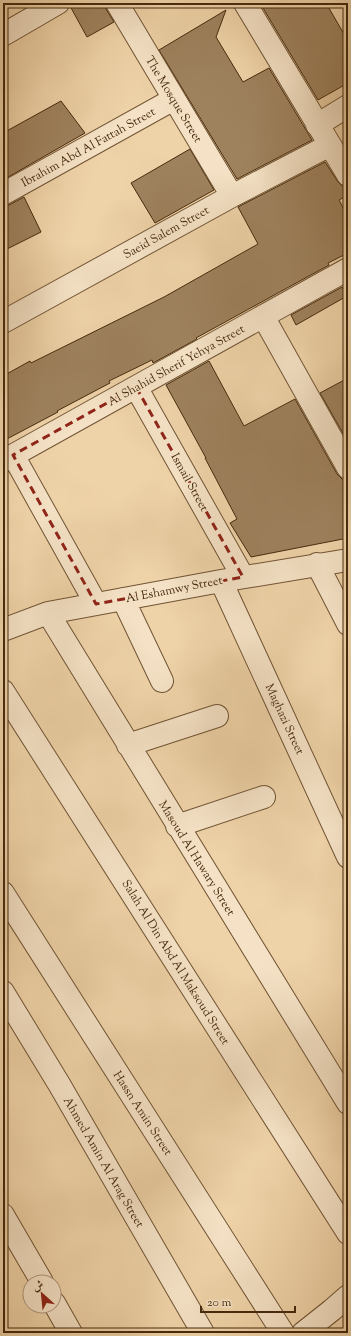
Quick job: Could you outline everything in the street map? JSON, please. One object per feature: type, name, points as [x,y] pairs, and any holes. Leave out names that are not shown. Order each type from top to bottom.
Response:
[{"type":"street","points":[[5,30],[58,3]]},
{"type":"street","name":"The Mosque Street","points":[[117,3],[232,196]]},
{"type":"street","points":[[245,3],[348,175]]},
{"type":"street","name":"Ibrahim Abd Al Fattah Street","points":[[3,194],[174,99]]},
{"type":"street","points":[[317,125],[348,106]]},
{"type":"street","name":"Saeid Salem Street","points":[[3,322],[232,196],[330,145]]},
{"type":"street","name":"Al Shahid Sherif Yehya Street","points":[[8,458],[348,269]]},
{"type":"street","points":[[263,316],[348,468]]},
{"type":"street","name":"Ismail Street","points":[[136,387],[243,577]]},
{"type":"street","points":[[8,458],[96,604]]},
{"type":"street","name":"Al Eshamwy Street","points":[[3,630],[48,613],[243,577],[348,560]]},
{"type":"street","points":[[317,564],[348,624]]},
{"type":"street","name":"Maghazi Street","points":[[221,581],[348,857]]},
{"type":"street","points":[[123,599],[162,681]]},
{"type":"street","name":"Masoud Al Hawary Street","points":[[48,613],[177,826],[348,1103]]},
{"type":"street","name":"Salah Al Din Abd Al Maksoud Street","points":[[3,691],[348,1233]]},
{"type":"street","points":[[128,744],[217,716]]},
{"type":"street","points":[[177,826],[264,798]]},
{"type":"street","name":"Hassn Amin Street","points":[[3,893],[283,1333]]},
{"type":"street","name":"Ahmed Amin Al Arag Street","points":[[3,992],[204,1333]]},
{"type":"street","points":[[3,1215],[37,1274]]},
{"type":"street","points":[[302,1333],[348,1296]]},
{"type":"street","points":[[60,1314],[71,1333]]},
{"type":"highlighted area","points":[[136,387],[243,577],[96,604],[13,455]]},
{"type":"building","points":[[70,3],[105,3],[106,9],[114,22],[87,37],[70,6]]},
{"type":"building","points":[[260,3],[326,3],[348,41],[348,83],[318,100]]},
{"type":"building","points":[[226,10],[216,37],[243,82],[269,68],[312,140],[237,179],[159,50]]},
{"type":"building","points":[[61,101],[85,133],[3,180],[3,133]]},
{"type":"building","points":[[190,149],[214,190],[155,223],[131,183]]},
{"type":"building","points":[[325,162],[338,182],[348,190],[348,195],[339,200],[348,217],[348,253],[153,363],[152,360],[109,381],[110,383],[3,441],[3,376],[30,361],[31,363],[164,297],[258,244],[238,207]]},
{"type":"building","points":[[24,197],[41,232],[3,251],[3,206],[9,205]]},
{"type":"building","points":[[342,287],[347,296],[296,325],[291,315]]},
{"type":"building","points":[[209,361],[244,426],[295,399],[337,474],[342,479],[348,480],[348,538],[251,557],[230,523],[237,519],[166,385]]},
{"type":"building","points":[[348,378],[348,442],[320,393]]}]
